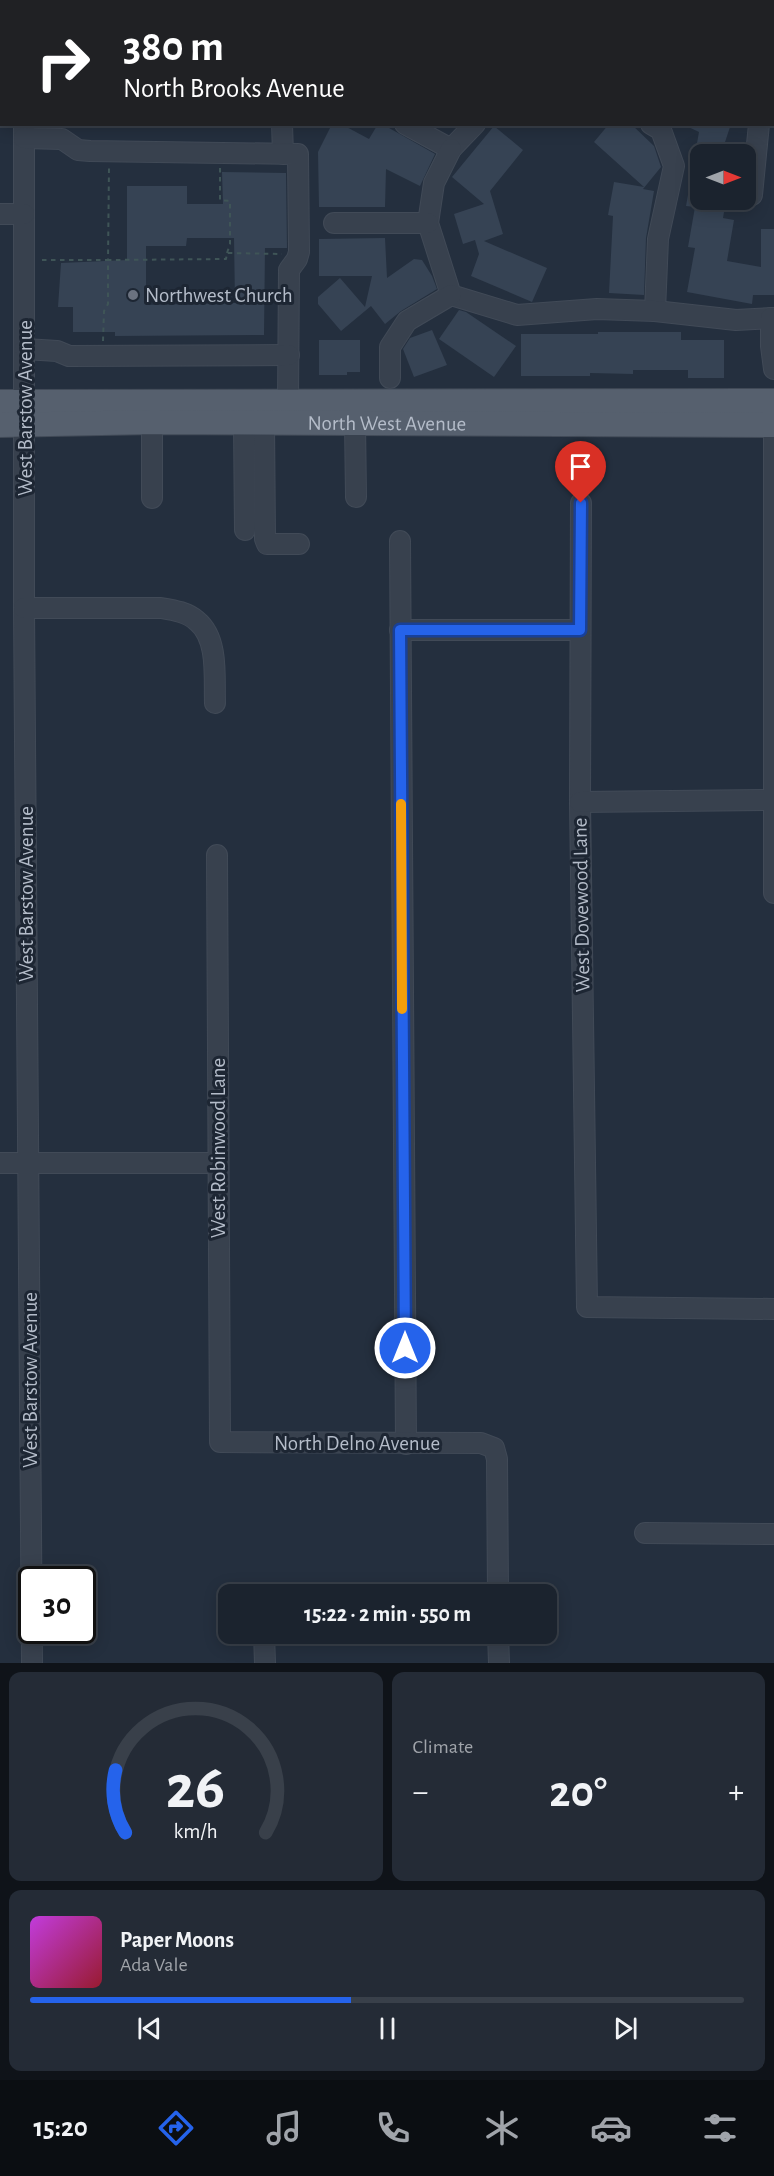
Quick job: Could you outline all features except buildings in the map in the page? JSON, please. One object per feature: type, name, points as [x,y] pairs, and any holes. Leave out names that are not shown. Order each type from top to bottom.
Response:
[{"type":"main road","name":"North West Avenue","points":[[0,425],[25,413],[288,402],[774,401]]},
{"type":"main road","name":"North West Avenue","points":[[0,402],[25,413],[152,422],[774,425]]},
{"type":"street","points":[[282,126],[283,154]]},
{"type":"street","points":[[409,126],[451,149]]},
{"type":"street","points":[[451,295],[428,223],[434,183],[451,149],[473,126]]},
{"type":"street","points":[[654,126],[661,130],[674,166],[658,239],[655,311]]},
{"type":"street","points":[[756,173],[764,129]]},
{"type":"street","points":[[24,131],[62,139],[78,150],[298,154],[298,254],[289,270],[288,402]]},
{"type":"street","name":"West Barstow Avenue","points":[[24,131],[24,608],[32,1663]]},
{"type":"street","points":[[0,214],[24,214]]},
{"type":"street","points":[[334,223],[428,223]]},
{"type":"street","points":[[390,378],[390,347],[407,321],[451,295],[517,315],[597,309],[655,311],[736,320],[773,318],[771,346],[774,369]]},
{"type":"street","points":[[25,349],[57,351],[69,356],[289,355]]},
{"type":"street","points":[[774,417],[774,893]]},
{"type":"street","points":[[152,422],[152,498]]},
{"type":"street","points":[[355,423],[356,497]]},
{"type":"street","points":[[245,530],[254,424]]},
{"type":"street","points":[[254,424],[265,539],[267,544],[299,544]]},
{"type":"street","name":"West Dovewood Lane","points":[[581,503],[580,802],[587,1307],[774,1309]]},
{"type":"street","points":[[400,541],[406,1444]]},
{"type":"street","points":[[24,608],[161,608],[180,611],[198,621],[208,637],[213,656],[215,703]]},
{"type":"street","points":[[400,630],[580,630]]},
{"type":"street","points":[[580,802],[774,800]]},
{"type":"street","name":"West Robinwood Lane","points":[[217,855],[220,1442]]},
{"type":"street","points":[[0,1163],[218,1163]]},
{"type":"street","name":"North Delno Avenue","points":[[220,1442],[481,1443],[494,1448],[497,1459],[498,1584]]},
{"type":"street","points":[[645,1533],[774,1534]]},
{"type":"street","points":[[264,1644],[265,1663]]},
{"type":"street","points":[[498,1644],[499,1663]]},
{"type":"path","points":[[103,356],[104,311],[108,304],[109,152]]},
{"type":"path","points":[[42,260],[226,259],[230,244],[230,201],[220,200],[220,153]]},
{"type":"path","points":[[226,254],[298,254]]},
{"type":"slow traffic","points":[[401,804],[402,1009]]},
{"type":"place","name":"Northwest Church","points":[[133,295]]},
{"type":"route","points":[[405,1348],[400,630],[580,630],[581,503]]}]
